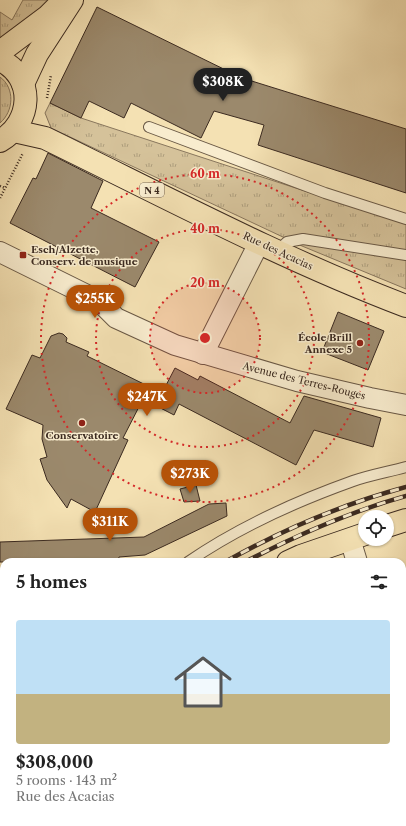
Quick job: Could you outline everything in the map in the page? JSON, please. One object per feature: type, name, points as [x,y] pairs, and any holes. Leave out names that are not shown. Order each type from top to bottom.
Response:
[{"type":"main road","points":[[0,52],[21,38],[48,16],[64,0]]},
{"type":"main road","points":[[23,84],[38,54],[72,0]]},
{"type":"main road","name":"N 4","points":[[0,60],[16,72],[23,84],[26,102],[20,122],[7,136]]},
{"type":"main road","name":"Rue des Acacias","points":[[24,112],[45,138]]},
{"type":"main road","name":"Rue des Acacias","points":[[7,136],[45,138],[268,247],[406,306]]},
{"type":"main road","points":[[394,524],[406,520]]},
{"type":"main road","points":[[297,558],[358,536]]},
{"type":"street","points":[[203,354],[268,247]]},
{"type":"street","name":"Avenue des Terres-Rouges","points":[[0,252],[99,301],[116,318],[175,346],[297,381],[406,405]]},
{"type":"street","points":[[357,558],[358,536]]},
{"type":"lane","points":[[149,127],[326,193],[406,219]]},
{"type":"lane","points":[[268,247],[303,239],[406,255]]},
{"type":"lane","points":[[194,558],[210,547],[283,510],[353,481],[406,467]]},
{"type":"path","points":[[0,186],[5,188]]},
{"type":"green space","points":[[23,0],[62,0],[0,52],[0,12],[12,20]]},
{"type":"green space","points":[[0,77],[8,87],[11,100],[8,112],[0,123]]},
{"type":"green space","points":[[50,103],[81,118],[406,224],[406,289],[302,246],[51,128],[45,113]]},
{"type":"building","points":[[97,7],[242,78],[406,129],[406,193],[258,145],[264,125],[214,111],[201,138],[131,103],[124,118],[89,101],[81,118],[50,103]]},
{"type":"building","points":[[48,153],[103,181],[91,208],[159,242],[135,287],[10,223],[33,178],[36,179]]},
{"type":"building","points":[[338,312],[384,331],[368,370],[322,352]]},
{"type":"building","name":"Conservatoire","points":[[59,333],[63,334],[67,338],[66,342],[89,352],[87,356],[162,393],[175,368],[198,380],[200,376],[290,423],[304,396],[381,418],[373,447],[314,430],[296,465],[179,404],[174,415],[143,399],[123,438],[128,440],[95,512],[71,499],[67,508],[47,480],[40,459],[47,457],[42,439],[43,425],[6,409],[32,355],[40,358],[51,336]]},
{"type":"building","points":[[196,485],[200,501],[184,502],[180,489]]},
{"type":"building","points":[[226,503],[227,516],[145,555],[119,558],[0,558],[0,542],[144,537],[209,504]]},
{"type":"railway","points":[[232,558],[268,539],[313,519],[359,501],[406,487]]},
{"type":"railway","points":[[253,558],[324,525],[364,509],[406,496]]},
{"type":"place","name":"Esch/Alzette, Conserv. de musique","points":[[23,255]]},
{"type":"place","name":"École Brill Annexe 5","points":[[360,343]]},
{"type":"place","name":"Conservatoire","points":[[82,423]]}]
